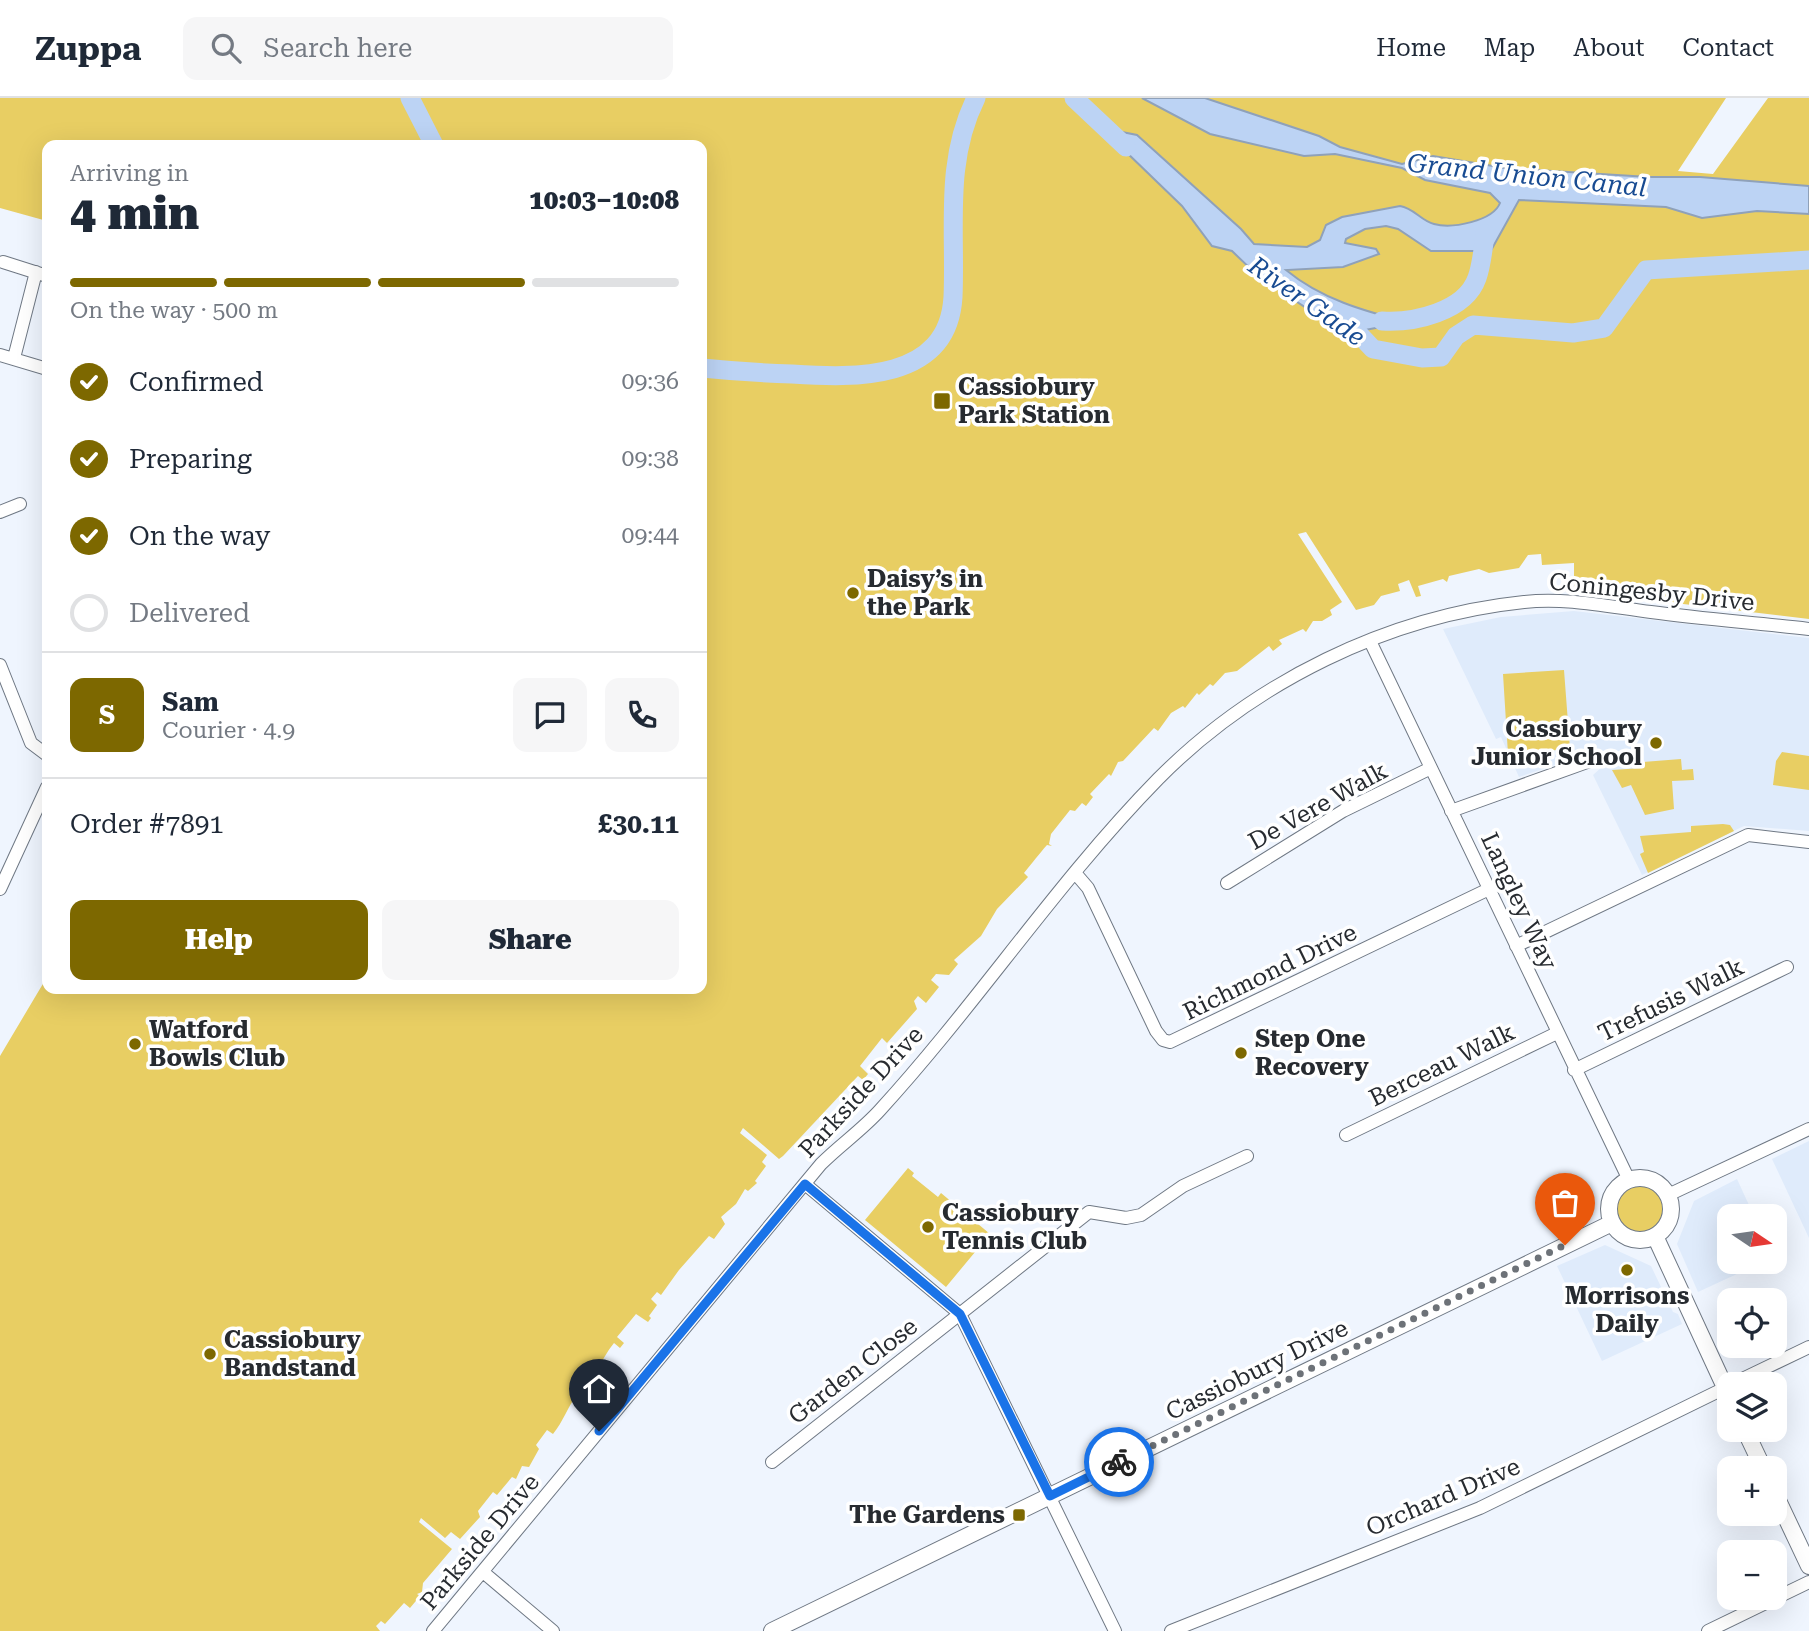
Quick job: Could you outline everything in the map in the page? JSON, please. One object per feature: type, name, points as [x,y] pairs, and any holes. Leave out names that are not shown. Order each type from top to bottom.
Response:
[{"type":"street","points":[[3,262],[42,274],[14,358]]},
{"type":"street","points":[[0,355],[42,367]]},
{"type":"street","points":[[0,512],[20,504]]},
{"type":"street","name":"Coningesby Drive","points":[[1370,641],[1430,620],[1503,605],[1550,600],[1809,629]]},
{"type":"street","name":"Langley Way","points":[[1370,641],[1629,1180]]},
{"type":"street","name":"Parkside Drive","points":[[433,1631],[821,1164],[885,1105],[1076,874],[1159,779],[1213,732],[1288,680],[1370,641]]},
{"type":"street","points":[[0,665],[31,743],[42,751]]},
{"type":"street","points":[[1451,811],[1590,761]]},
{"type":"street","name":"De Vere Walk","points":[[1227,883],[1343,811],[1431,768]]},
{"type":"street","points":[[0,889],[42,798]]},
{"type":"street","points":[[1516,947],[1748,835],[1809,842]]},
{"type":"street","name":"Richmond Drive","points":[[1076,874],[1088,888],[1156,1031],[1163,1040],[1170,1042],[1489,889]]},
{"type":"street","name":"Trefusis Walk","points":[[1574,1070],[1787,967]]},
{"type":"street","name":"Berceau Walk","points":[[1346,1135],[1557,1033]]},
{"type":"street","points":[[1668,1195],[1809,1129]]},
{"type":"street","name":"Garden Close","points":[[772,1462],[1089,1212],[1126,1217],[1141,1215],[1183,1186],[1247,1156]]},
{"type":"street","points":[[1647,1178],[1656,1182],[1668,1195],[1671,1214],[1668,1223],[1655,1236],[1635,1240],[1618,1231],[1612,1223],[1609,1202],[1613,1193],[1629,1180],[1647,1178]]},
{"type":"street","points":[[805,1184],[960,1314],[1115,1631]]},
{"type":"street","name":"Cassiobury Drive","points":[[772,1631],[1612,1223]]},
{"type":"street","points":[[1655,1236],[1721,1372]]},
{"type":"street","name":"Orchard Drive","points":[[1760,1372],[1809,1347]]},
{"type":"street","name":"Orchard Drive","points":[[1171,1631],[1480,1508],[1717,1394]]},
{"type":"street","points":[[1787,1520],[1809,1566]]},
{"type":"street","points":[[483,1572],[553,1631]]},
{"type":"street","points":[[1708,1631],[1809,1582]]},
{"type":"shaded area","points":[[0,98],[1726,98],[1678,171],[1713,174],[1768,98],[1809,98],[1809,619],[1574,591],[1574,563],[1542,565],[1541,554],[1528,555],[1519,568],[1489,573],[1479,569],[1449,576],[1447,582],[1443,579],[1418,586],[1421,596],[1416,597],[1409,580],[1398,584],[1400,591],[1381,596],[1374,605],[1356,610],[1306,532],[1298,534],[1342,602],[1330,610],[1332,615],[1322,621],[1313,621],[1306,632],[1303,629],[1279,640],[1282,644],[1273,651],[1269,646],[1237,671],[1225,673],[1213,686],[1210,684],[1199,695],[1197,693],[1185,708],[1183,706],[1171,713],[1158,731],[1154,728],[1123,761],[1118,762],[1111,776],[1109,774],[1090,794],[1093,797],[1086,806],[1082,803],[1075,811],[1070,810],[1051,834],[1049,844],[1052,846],[1047,845],[1024,873],[1028,877],[997,909],[981,936],[954,960],[958,964],[949,975],[936,974],[931,980],[939,987],[926,1003],[918,996],[914,1001],[917,1009],[887,1043],[882,1038],[860,1066],[868,1074],[863,1080],[858,1076],[783,1156],[779,1159],[743,1128],[740,1133],[767,1155],[762,1162],[766,1166],[755,1181],[757,1183],[748,1191],[745,1189],[736,1204],[721,1217],[725,1224],[714,1239],[709,1236],[661,1295],[657,1292],[651,1299],[657,1305],[648,1322],[636,1314],[617,1337],[624,1343],[620,1348],[614,1343],[585,1391],[580,1398],[577,1395],[553,1434],[547,1430],[536,1445],[539,1449],[529,1467],[522,1466],[516,1479],[512,1477],[497,1495],[493,1492],[478,1511],[480,1517],[460,1539],[451,1532],[445,1538],[421,1518],[419,1522],[452,1549],[423,1583],[422,1592],[417,1594],[420,1596],[410,1608],[404,1603],[385,1624],[381,1621],[376,1626],[380,1631],[0,1631],[0,1056],[42,985],[42,994],[707,994],[707,140],[42,140],[42,220],[0,208]]},
{"type":"shaded area","name":"Cassiobury Junior School","points":[[1574,611],[1809,638],[1809,831],[1744,826],[1642,875],[1593,775],[1603,766],[1599,752],[1586,748],[1576,758],[1519,777],[1501,737],[1496,739],[1443,629],[1501,617]]},
{"type":"shaded area","points":[[1564,670],[1570,749],[1508,754],[1503,674]]},
{"type":"shaded area","points":[[1782,752],[1809,756],[1809,790],[1773,785],[1776,761]]},
{"type":"shaded area","points":[[1681,759],[1682,770],[1693,769],[1694,780],[1672,781],[1674,809],[1645,815],[1631,785],[1622,788],[1612,770],[1643,768],[1643,762]]},
{"type":"shaded area","points":[[1730,825],[1734,831],[1648,873],[1640,854],[1644,852],[1640,836],[1691,832],[1691,826]]},
{"type":"shaded area","points":[[1809,1141],[1809,1238],[1772,1159]]},
{"type":"shaded area","name":"Cassiobury Tennis Club","points":[[908,1168],[914,1173],[912,1176],[938,1197],[941,1193],[990,1234],[946,1287],[865,1220]]},
{"type":"shaded area","points":[[1737,1179],[1748,1204],[1717,1204],[1717,1274],[1737,1274],[1698,1292],[1677,1244],[1694,1201]]},
{"type":"shaded area","points":[[1641,1185],[1658,1192],[1665,1209],[1658,1226],[1641,1233],[1624,1226],[1617,1209],[1624,1192]]},
{"type":"shaded area","points":[[1605,1245],[1651,1266],[1673,1312],[1678,1314],[1682,1324],[1602,1361],[1557,1266]]},
{"type":"water","name":"Grand Union Canal","points":[[1142,98],[1205,98],[1319,136],[1340,147],[1402,164],[1433,156],[1505,168],[1649,177],[1700,177],[1809,186],[1809,214],[1757,211],[1702,218],[1666,207],[1519,200],[1489,254],[1481,260],[1474,251],[1431,251],[1398,229],[1386,226],[1365,229],[1346,239],[1345,243],[1376,249],[1379,254],[1343,267],[1286,270],[1328,296],[1407,322],[1365,330],[1373,349],[1353,339],[1258,276],[1232,251],[1212,246],[1182,206],[1123,149],[1107,129],[1137,135],[1241,229],[1254,244],[1307,247],[1320,240],[1326,225],[1342,217],[1400,206],[1434,224],[1461,224],[1489,215],[1500,203],[1490,193],[1425,180],[1402,168],[1335,154],[1304,156],[1210,134]]},
{"type":"waterway","name":"River Gade","points":[[410,98],[431,140]]},
{"type":"waterway","name":"River Gade","points":[[707,368],[843,376],[869,374],[894,369],[916,360],[934,345],[947,325],[953,297],[955,171],[966,122],[976,98]]},
{"type":"waterway","name":"River Gade","points":[[1074,98],[1126,147]]},
{"type":"waterway","points":[[1382,321],[1423,317],[1450,307],[1461,299],[1471,290],[1477,278],[1485,234]]},
{"type":"waterway","name":"River Gade","points":[[1356,331],[1373,349],[1422,358],[1441,357],[1456,336],[1473,325],[1573,333],[1604,328],[1646,270],[1809,260]]},
{"type":"way so far","points":[[1119,1462],[1565,1245]]},
{"type":"place","name":"Cassiobury Park Station","points":[[942,401]]},
{"type":"place","name":"Daisy’s in the Park","points":[[853,593]]},
{"type":"place","name":"Cassiobury Junior School","points":[[1656,743]]},
{"type":"place","name":"Watford Bowls Club","points":[[135,1044]]},
{"type":"place","name":"Step One Recovery","points":[[1241,1053]]},
{"type":"place","name":"Cassiobury Tennis Club","points":[[928,1227]]},
{"type":"place","name":"Morrisons Daily","points":[[1627,1270]]},
{"type":"place","name":"Cassiobury Bandstand","points":[[210,1354]]},
{"type":"place","name":"The Gardens","points":[[1019,1515]]},
{"type":"route","points":[[599,1431],[805,1184],[960,1314],[1050,1496],[1119,1462]]}]
